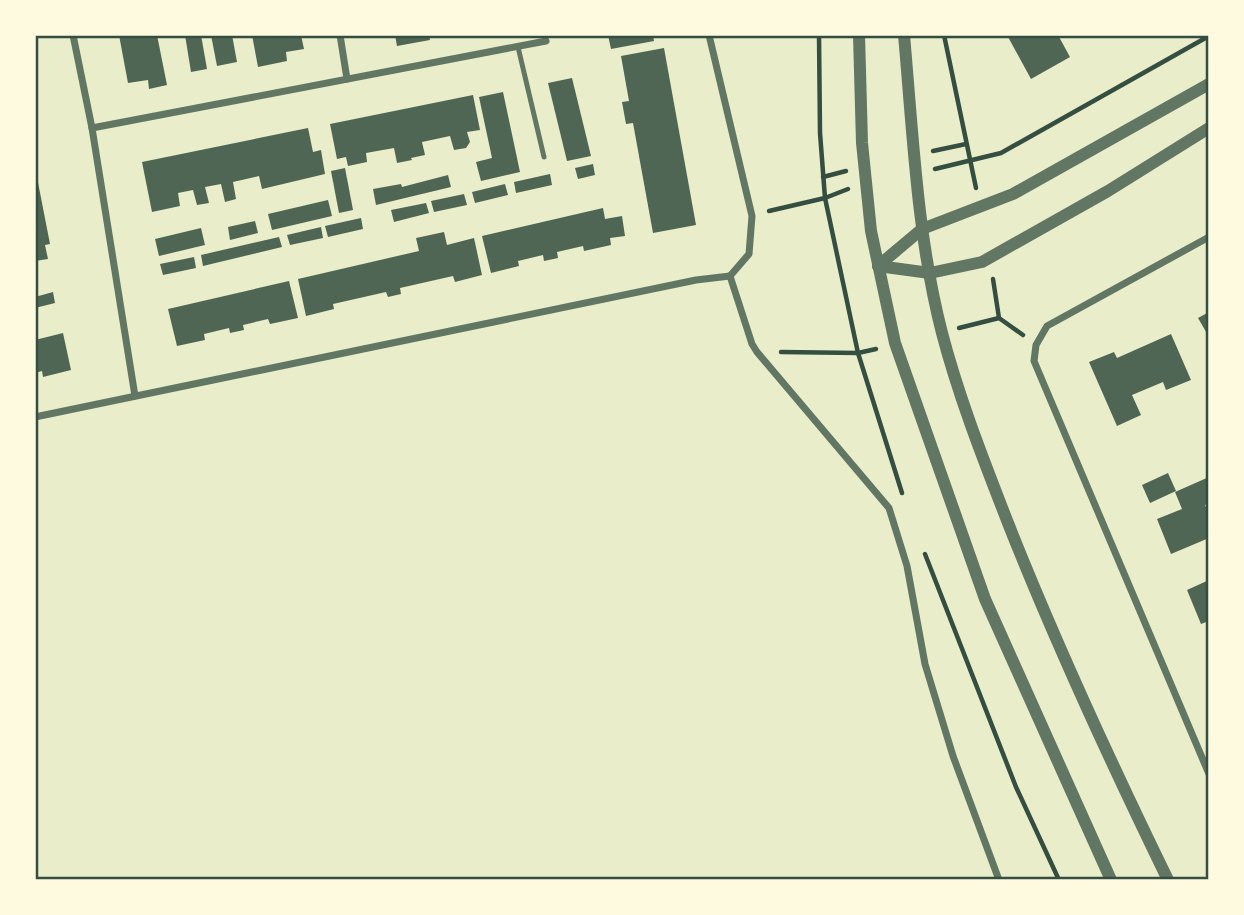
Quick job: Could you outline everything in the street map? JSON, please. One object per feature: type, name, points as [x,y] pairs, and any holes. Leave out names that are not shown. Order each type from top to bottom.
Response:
[{"type":"street","points":[[73,35],[92,128],[135,396]]},
{"type":"street","points":[[340,35],[347,79]]},
{"type":"street","points":[[35,417],[696,280],[730,276],[749,254],[752,216],[709,35]]},
{"type":"street","points":[[859,35],[862,143],[871,231],[895,344],[985,599],[1111,880]]},
{"type":"street","points":[[904,35],[922,229],[949,357],[982,456],[1032,582],[1168,880]]},
{"type":"street","points":[[92,128],[518,47],[546,38]]},
{"type":"street","points":[[878,267],[922,229],[1013,194],[1209,84]]},
{"type":"street","points":[[878,267],[930,273],[982,262],[1108,191],[1209,128]]},
{"type":"street","points":[[1209,237],[1047,326],[1036,345],[1034,362],[1209,774]]},
{"type":"street","points":[[730,276],[757,352],[889,508],[907,566],[929,677],[953,756],[999,880]]},
{"type":"lane","points":[[518,47],[544,157]]},
{"type":"path","points":[[819,35],[824,198],[858,353],[905,501]]},
{"type":"path","points":[[944,35],[965,137]]},
{"type":"path","points":[[937,168],[1001,153],[1209,36]]},
{"type":"path","points":[[927,152],[966,144]]},
{"type":"path","points":[[823,177],[850,170]]},
{"type":"path","points":[[752,216],[824,198],[851,188]]},
{"type":"path","points":[[999,318],[1036,345]]},
{"type":"path","points":[[757,352],[858,353]]},
{"type":"path","points":[[923,550],[1016,787],[1059,880]]},
{"type":"building","points":[[119,35],[157,35],[167,85],[149,89],[148,80],[128,83]]},
{"type":"building","points":[[185,35],[201,35],[207,69],[191,72]]},
{"type":"building","points":[[211,35],[232,35],[237,62],[217,66]]},
{"type":"building","points":[[252,35],[301,35],[304,49],[286,52],[287,61],[258,67]]},
{"type":"building","points":[[395,35],[429,35],[430,40],[397,46]]},
{"type":"building","points":[[608,35],[653,35],[654,41],[611,49]]},
{"type":"building","points":[[1007,35],[1058,35],[1070,57],[1031,79]]},
{"type":"building","points":[[664,48],[696,225],[653,233],[633,123],[626,124],[622,102],[629,101],[621,56]]},
{"type":"building","points":[[572,78],[591,156],[567,161],[548,83]]},
{"type":"building","points":[[503,92],[520,172],[481,181],[476,162],[492,158],[479,97]]},
{"type":"building","points":[[473,95],[480,130],[467,132],[470,142],[466,148],[454,150],[450,136],[422,142],[425,155],[411,158],[412,160],[397,163],[394,148],[366,153],[367,162],[348,166],[346,157],[337,159],[330,124]]},
{"type":"building","points":[[308,128],[313,152],[321,150],[325,174],[262,189],[259,176],[233,182],[236,199],[225,202],[221,184],[205,187],[209,203],[197,205],[193,190],[178,193],[180,206],[152,212],[142,162]]},
{"type":"building","points":[[593,164],[595,175],[578,179],[575,168]]},
{"type":"building","points":[[35,167],[50,244],[45,245],[48,259],[35,261]]},
{"type":"building","points":[[345,168],[353,210],[339,213],[331,171]]},
{"type":"building","points":[[550,174],[552,185],[516,193],[514,182]]},
{"type":"building","points":[[448,175],[451,187],[376,205],[373,189],[401,184],[402,187]]},
{"type":"building","points":[[505,184],[508,195],[475,203],[472,192]]},
{"type":"building","points":[[464,194],[467,205],[434,212],[431,201]]},
{"type":"building","points":[[328,200],[332,216],[272,230],[268,214]]},
{"type":"building","points":[[426,203],[429,213],[394,222],[391,210]]},
{"type":"building","points":[[603,208],[605,219],[622,216],[625,236],[610,238],[611,245],[584,251],[583,246],[557,252],[558,258],[544,261],[543,255],[518,261],[519,266],[491,273],[482,236]]},
{"type":"building","points":[[361,218],[363,229],[328,237],[325,226]]},
{"type":"building","points":[[255,221],[258,233],[230,240],[228,227]]},
{"type":"building","points":[[321,227],[323,238],[290,245],[287,235]]},
{"type":"building","points":[[201,228],[205,245],[159,256],[155,239]]},
{"type":"building","points":[[444,232],[447,245],[474,238],[482,275],[455,282],[453,276],[400,288],[401,294],[388,297],[386,292],[333,304],[334,309],[306,316],[298,279],[419,251],[416,238]]},
{"type":"building","points":[[279,237],[282,247],[203,266],[201,255]]},
{"type":"building","points":[[194,257],[196,268],[163,275],[160,264]]},
{"type":"building","points":[[289,281],[298,318],[270,324],[268,319],[243,325],[244,330],[230,333],[229,328],[204,334],[205,340],[177,346],[168,309]]},
{"type":"building","points":[[53,292],[55,303],[35,308],[35,297]]},
{"type":"building","points":[[1209,312],[1209,337],[1198,318]]},
{"type":"building","points":[[63,333],[71,370],[43,377],[42,371],[35,373],[35,340]]},
{"type":"building","points":[[1171,334],[1191,380],[1166,390],[1163,382],[1132,395],[1141,415],[1117,426],[1089,362],[1114,352],[1117,358]]},
{"type":"building","points":[[1168,473],[1176,491],[1150,503],[1142,485]]},
{"type":"building","points":[[1209,477],[1209,504],[1205,505],[1209,514],[1209,538],[1171,554],[1157,519],[1182,509],[1175,492]]},
{"type":"building","points":[[1209,580],[1209,621],[1201,624],[1187,590]]}]
